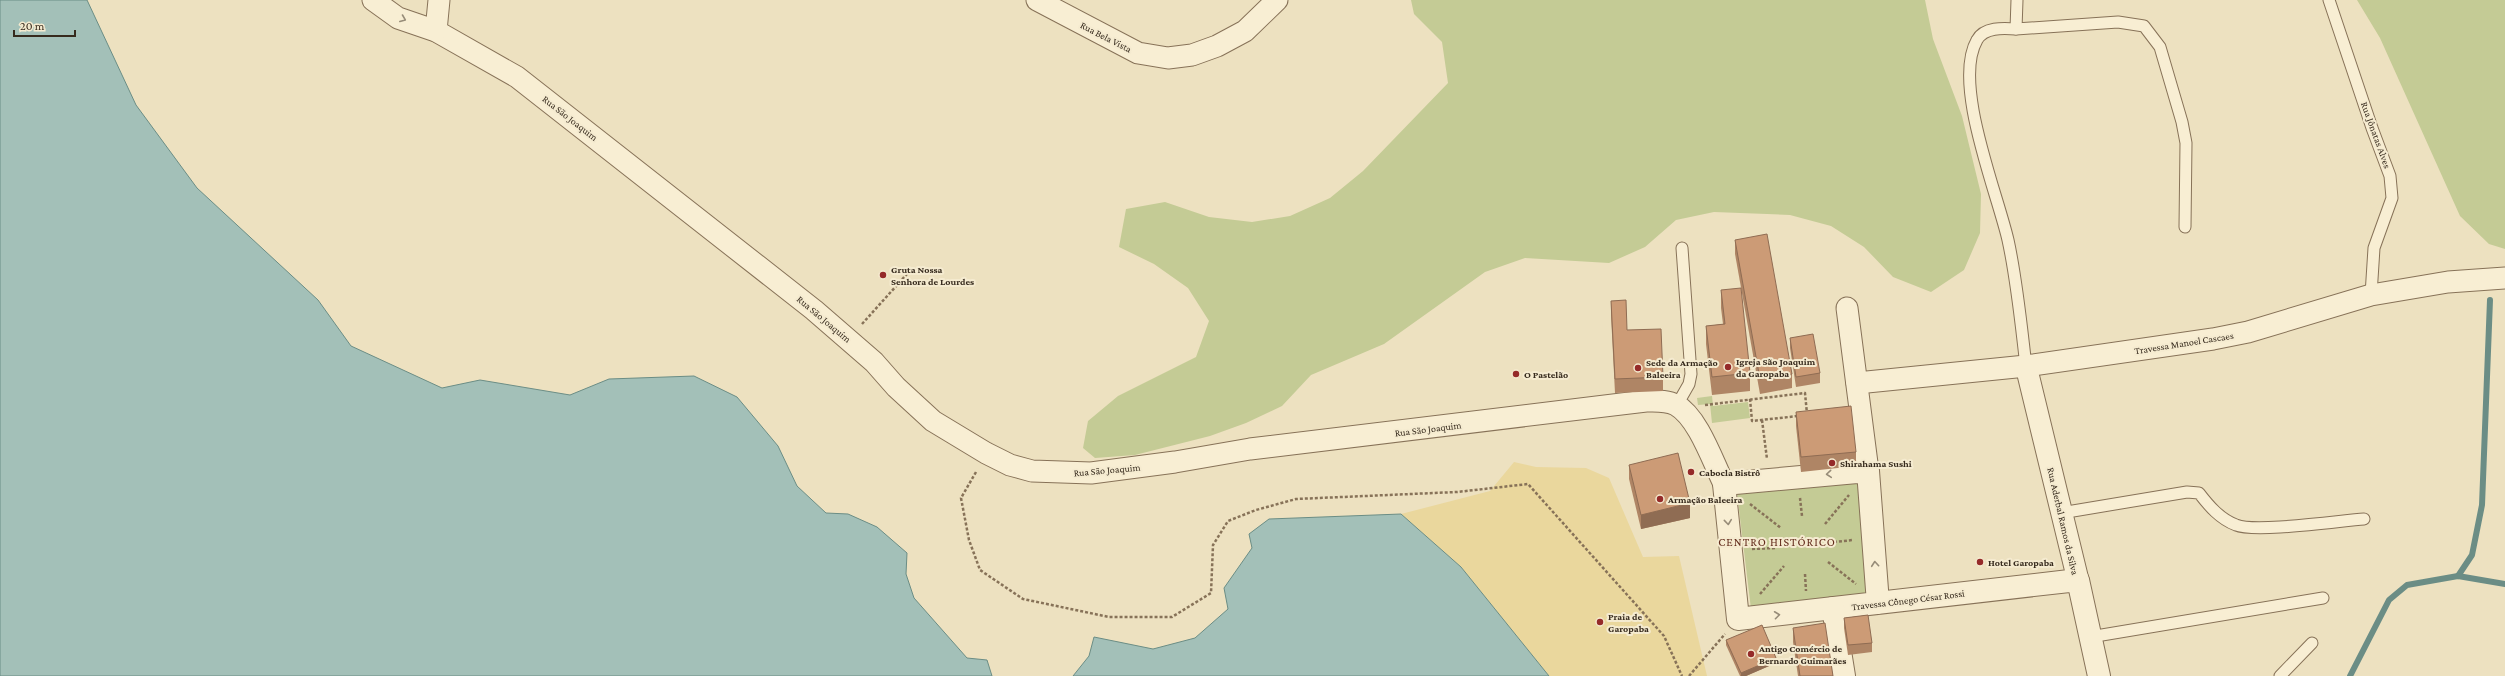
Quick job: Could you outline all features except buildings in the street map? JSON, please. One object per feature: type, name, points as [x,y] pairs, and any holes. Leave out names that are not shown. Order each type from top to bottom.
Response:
[{"type":"street","name":"Rua São Joaquim","points":[[373,0],[398,18],[436,31],[518,77],[781,284],[848,339],[933,421],[986,454],[1010,465],[1032,471],[1091,473],[1250,449],[1646,401],[1667,402],[1677,405]]},
{"type":"street","points":[[436,31],[439,0]]},
{"type":"street","name":"Rua Bela Vista","points":[[1037,0],[1138,53],[1168,58],[1192,56],[1217,46],[1245,31],[1277,0]]},
{"type":"street","name":"Travessa Manoel Cascaes","points":[[1857,383],[2026,366],[2213,339],[2248,332],[2371,296],[2448,282],[2505,278]]},
{"type":"street","points":[[1847,308],[1868,471],[1878,603]]},
{"type":"street","name":"Rua Aderbal Ramos da Silva","points":[[2026,366],[2078,580],[2099,676]]},
{"type":"street","points":[[1677,405],[1697,428],[1724,484],[1738,619]]},
{"type":"street","points":[[1724,484],[1868,471]]},
{"type":"street","name":"Travessa Cônego César Rossi","points":[[1738,619],[2078,580]]},
{"type":"street","points":[[1833,608],[1844,676]]},
{"type":"lane","points":[[2016,29],[2017,0]]},
{"type":"lane","name":"Rua Jônatas Alves","points":[[2329,0],[2367,114],[2390,176],[2392,198],[2374,248],[2371,296]]},
{"type":"lane","points":[[2026,366],[2015,275],[2001,211],[1972,104],[1970,79],[1971,57],[1977,39],[1986,32],[1997,29],[2118,22],[2144,26],[2154,35],[2160,47],[2186,143],[2185,227]]},
{"type":"lane","points":[[1677,405],[1690,384],[1691,374],[1682,248]]},
{"type":"lane","points":[[2062,513],[2187,492],[2199,493],[2213,510],[2236,526],[2257,528],[2364,519]]},
{"type":"lane","points":[[2090,637],[2323,598]]},
{"type":"lane","points":[[2280,676],[2312,643]]},
{"type":"path","points":[[848,339],[907,274]]},
{"type":"path","points":[[1711,403],[1805,393],[1807,415],[1752,421],[1750,399]]},
{"type":"path","points":[[1762,420],[1769,480]]},
{"type":"path","points":[[986,454],[961,498],[969,540],[980,570],[1023,599],[1109,617],[1172,618],[1211,593],[1213,545],[1228,521],[1256,510],[1296,499],[1457,492],[1528,484],[1664,636],[1682,676]]},
{"type":"path","points":[[1825,524],[1868,471]]},
{"type":"path","points":[[1749,503],[1781,528]]},
{"type":"path","points":[[1759,596],[1784,566]]},
{"type":"path","points":[[1689,676],[1738,619]]},
{"type":"green space","points":[[1411,0],[1925,0],[1933,39],[1962,116],[1981,194],[1980,233],[1964,270],[1931,292],[1893,277],[1864,247],[1831,226],[1790,215],[1714,212],[1676,220],[1645,247],[1609,263],[1525,258],[1485,272],[1384,344],[1311,375],[1282,406],[1246,423],[1210,436],[1135,455],[1095,458],[1083,448],[1088,421],[1118,396],[1196,357],[1209,321],[1188,288],[1154,264],[1119,247],[1126,209],[1165,202],[1209,217],[1252,222],[1290,216],[1330,198],[1363,171],[1448,83],[1442,42],[1414,14]]},
{"type":"green space","points":[[2357,0],[2505,0],[2505,249],[2489,244],[2460,216],[2380,38]]},
{"type":"green space","points":[[1712,396],[1713,406],[1748,402],[1750,418],[1712,423],[1710,404],[1698,405],[1697,398]]},
{"type":"green space","points":[[1859,482],[1869,599],[1751,609],[1737,493]]},
{"type":"sand","name":"Praia de Garopaba","points":[[1514,462],[1536,467],[1586,468],[1609,478],[1643,557],[1679,556],[1707,676],[1549,676],[1461,567],[1401,514],[1490,491]]},
{"type":"water","points":[[0,0],[87,0],[136,105],[197,188],[318,300],[351,346],[442,388],[480,380],[570,395],[609,379],[694,376],[737,397],[778,446],[797,486],[826,513],[848,514],[877,527],[907,553],[906,574],[914,598],[967,658],[987,660],[992,676],[0,676]]},
{"type":"water","points":[[1401,514],[1461,567],[1549,676],[1073,676],[1089,656],[1094,637],[1153,649],[1195,638],[1228,609],[1224,588],[1252,548],[1249,534],[1269,519]]},
{"type":"waterway","points":[[2458,576],[2472,555],[2482,505],[2490,300]]},
{"type":"waterway","points":[[2350,676],[2389,600],[2407,585],[2458,576],[2505,584]]},
{"type":"place","name":"Gruta Nossa Senhora de Lourdes","points":[[883,275]]},
{"type":"place","name":"Igreja São Joaquim da Garopaba","points":[[1728,367]]},
{"type":"place","name":"Sede da Armação Baleeira","points":[[1638,368]]},
{"type":"place","name":"O Pastelão","points":[[1516,374]]},
{"type":"place","name":"Shirahama Sushi","points":[[1832,463]]},
{"type":"place","name":"Cabocla Bistrô","points":[[1691,472]]},
{"type":"place","name":"Armação Baleeira","points":[[1660,499]]},
{"type":"place","name":"Hotel Garopaba","points":[[1980,562]]},
{"type":"place","name":"Praia de Garopaba","points":[[1600,622]]},
{"type":"place","name":"Antigo Comércio de Bernardo Guimarães","points":[[1751,654]]},
{"type":"district","name":"CENTRO HISTÓRICO","points":[[1777,542]]}]
